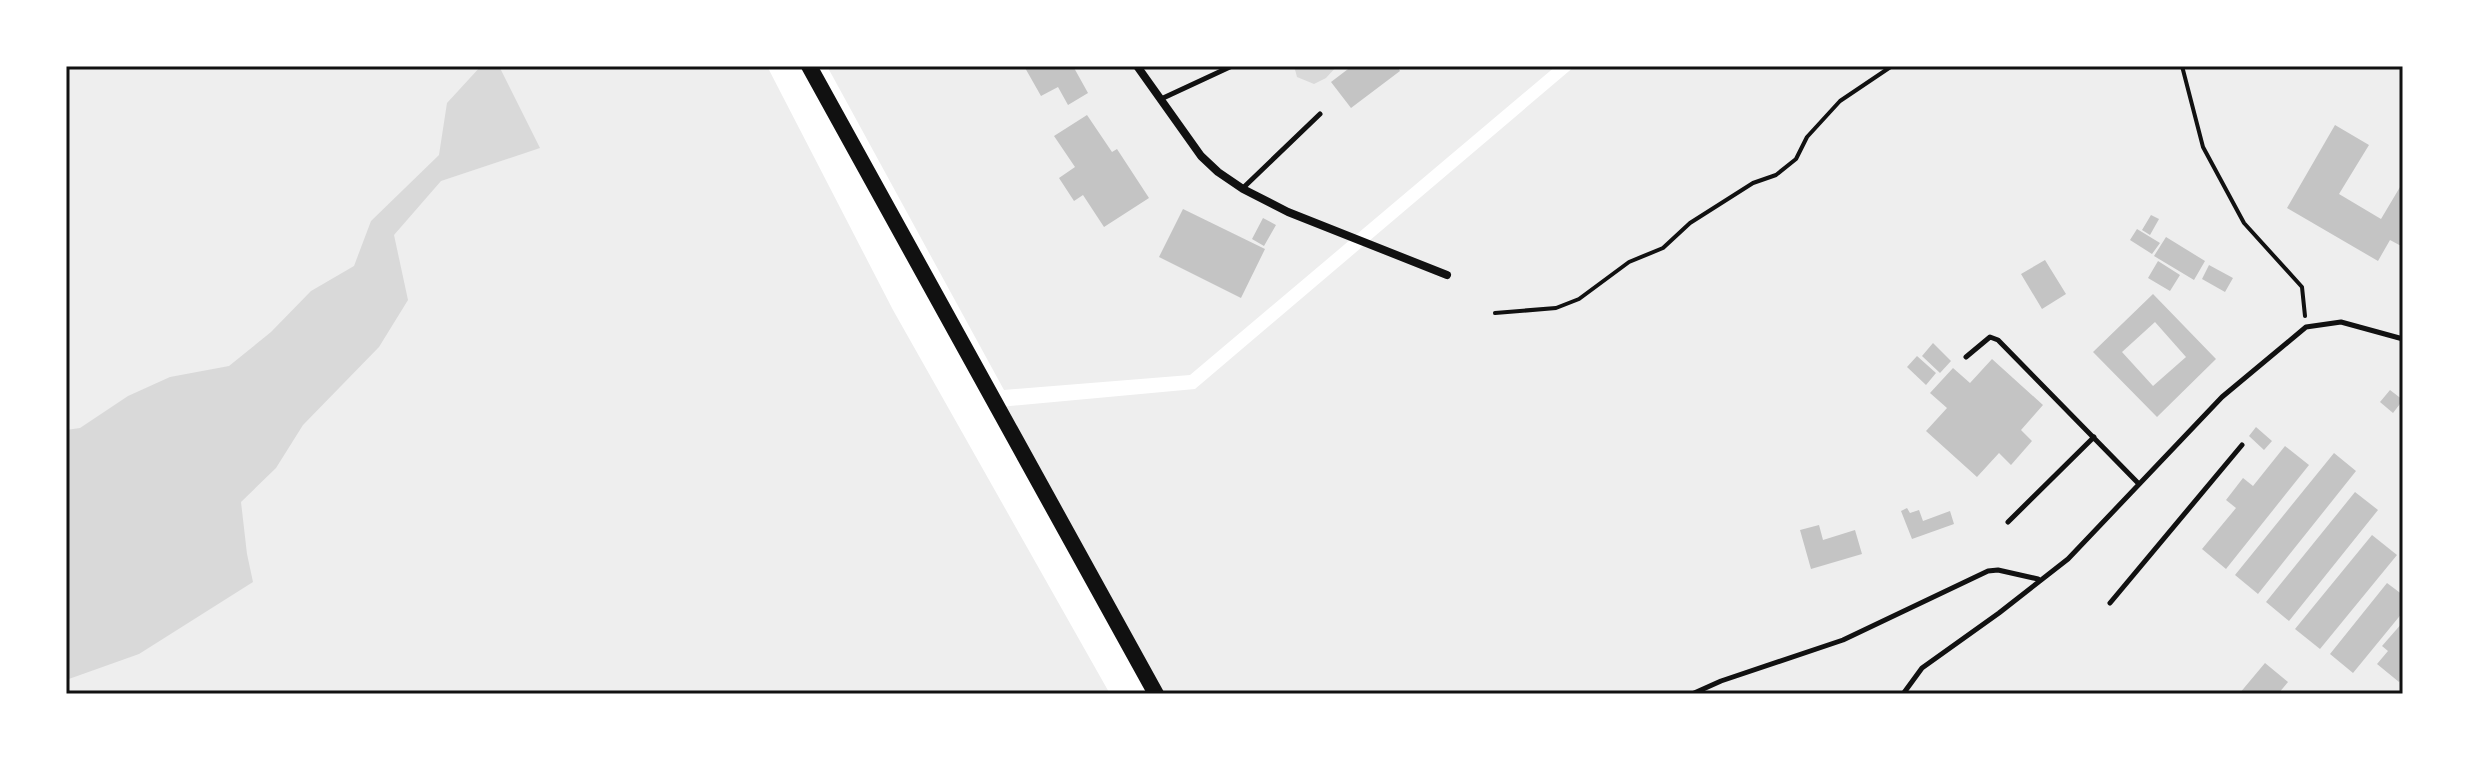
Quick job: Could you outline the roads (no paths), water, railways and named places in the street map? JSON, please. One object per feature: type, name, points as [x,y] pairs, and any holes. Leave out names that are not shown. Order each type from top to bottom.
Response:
[{"type":"highway","points":[[809,66],[1156,694]]},
{"type":"street","points":[[1137,66],[1201,156],[1243,189],[1288,212],[1447,275]]},
{"type":"lane","points":[[1159,100],[1232,66]]},
{"type":"lane","points":[[1243,189],[1320,114]]},
{"type":"lane","points":[[1903,694],[1922,668],[2068,559],[2222,397],[2306,327],[2341,322],[2403,339]]},
{"type":"lane","points":[[1966,357],[1983,340],[1990,337],[1998,340],[2138,483]]},
{"type":"lane","points":[[2008,522],[2094,437]]},
{"type":"lane","points":[[2110,603],[2242,445]]},
{"type":"lane","points":[[1692,694],[1721,681],[1843,640],[1988,571],[1998,570],[2039,579]]}]
